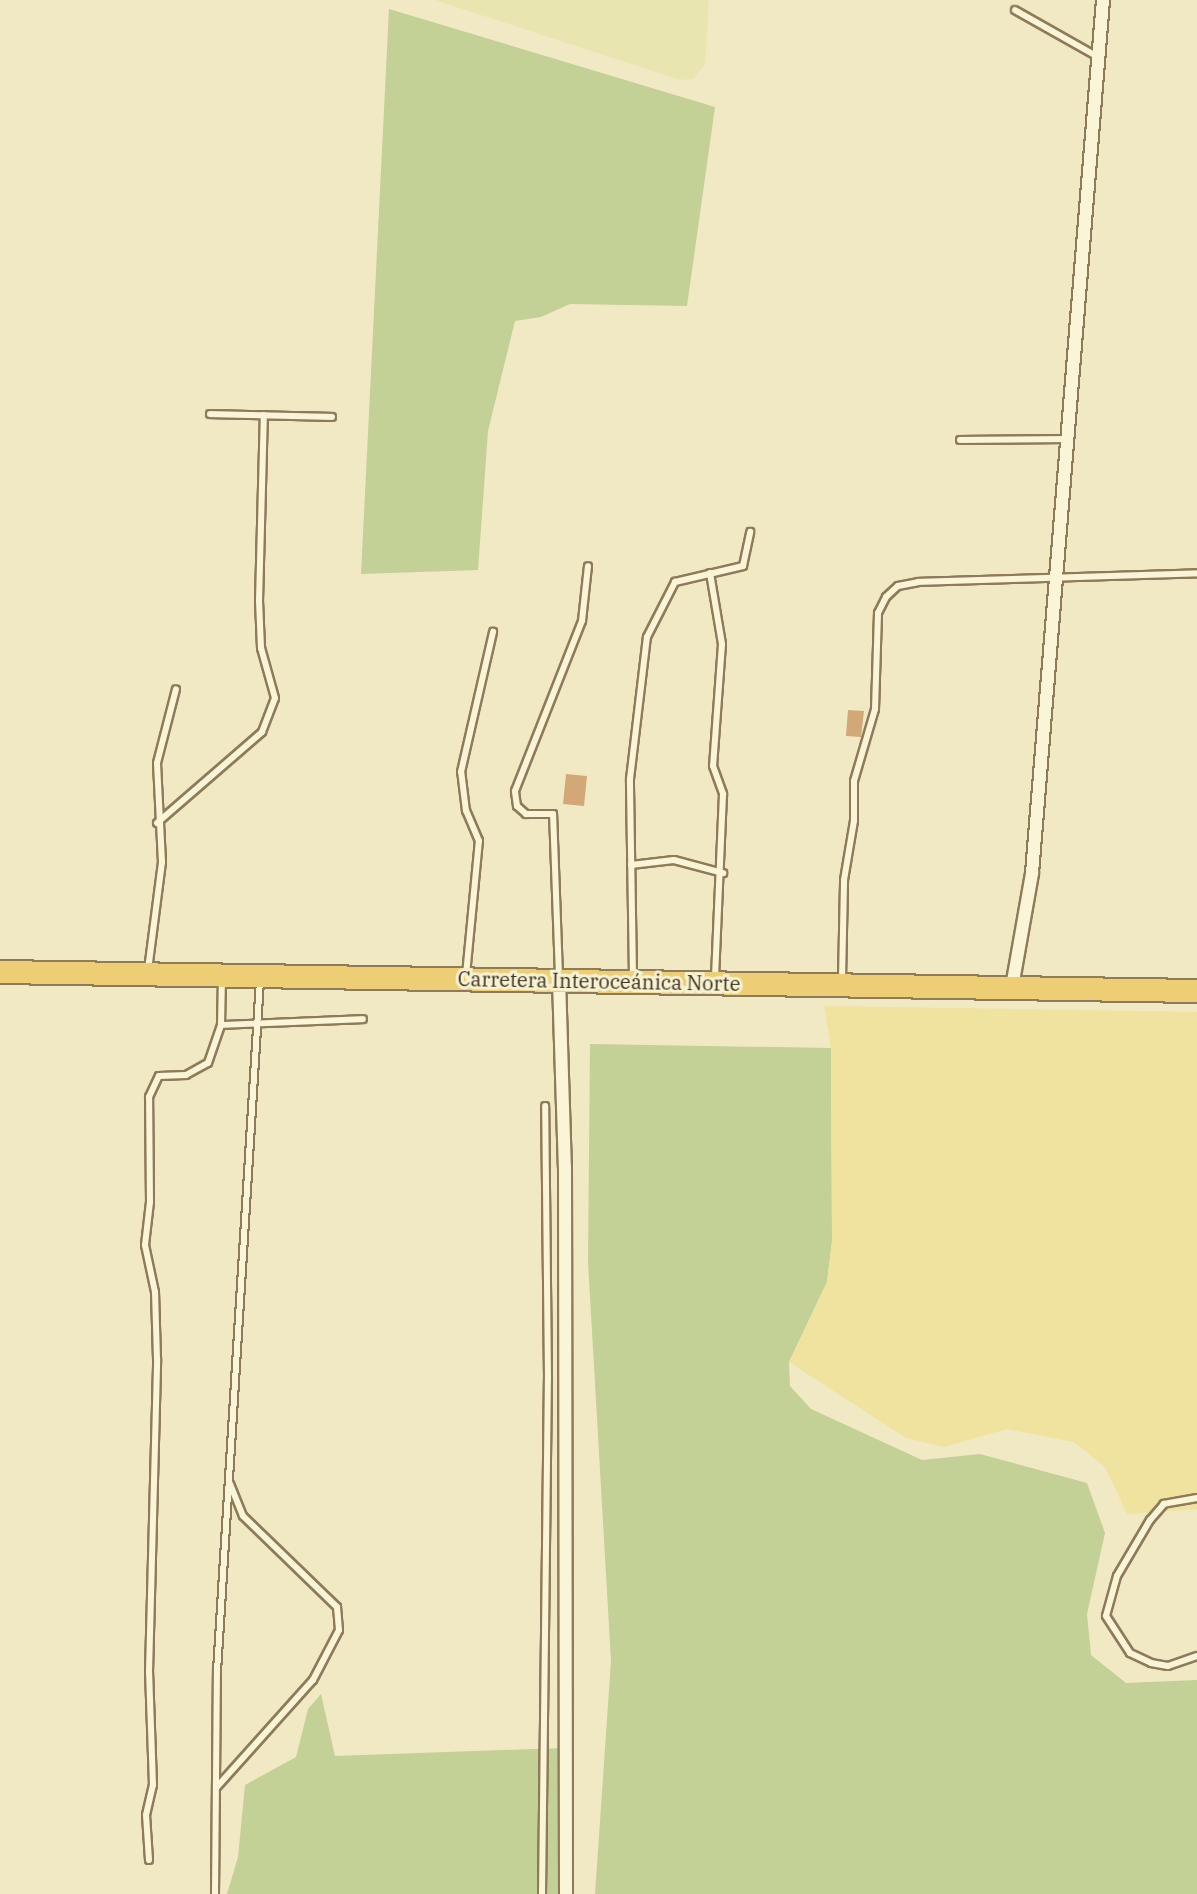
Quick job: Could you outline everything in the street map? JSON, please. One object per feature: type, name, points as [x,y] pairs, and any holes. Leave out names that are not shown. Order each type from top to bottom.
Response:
[{"type":"highway","name":"Carretera Interoceánica Norte","points":[[0,972],[1197,991]]},
{"type":"street","points":[[1012,987],[1032,873],[1103,0]]},
{"type":"street","points":[[559,980],[566,1182],[566,1894]]},
{"type":"lane","points":[[1015,10],[1098,57]]},
{"type":"lane","points":[[210,414],[332,417]]},
{"type":"lane","points":[[157,823],[262,732],[275,698],[261,648],[259,601],[264,415]]},
{"type":"lane","points":[[960,440],[1066,439]]},
{"type":"lane","points":[[633,981],[630,779],[647,637],[675,582],[743,566],[750,532]]},
{"type":"lane","points":[[559,980],[553,814],[526,814],[517,806],[515,791],[582,621],[588,566]]},
{"type":"lane","points":[[710,573],[722,644],[713,766],[723,794],[723,873],[715,982]]},
{"type":"lane","points":[[842,985],[844,880],[854,821],[854,781],[875,709],[878,613],[886,597],[898,586],[918,582],[1197,573]]},
{"type":"lane","points":[[465,979],[479,841],[463,800],[461,772],[493,632]]},
{"type":"lane","points":[[148,974],[162,862],[157,823],[157,763],[176,689]]},
{"type":"lane","points":[[631,865],[674,860],[723,873]]},
{"type":"lane","points":[[149,1860],[157,1359],[155,1292],[145,1245],[150,1202],[149,1097],[159,1076],[186,1075],[208,1063],[221,1025],[222,975]]},
{"type":"lane","points":[[215,1894],[228,1476],[260,975]]},
{"type":"lane","points":[[221,1025],[363,1019]]},
{"type":"lane","points":[[542,1894],[548,1377],[545,1106]]},
{"type":"lane","points":[[216,1788],[313,1680],[329,1658],[339,1630],[337,1607],[243,1516],[228,1476]]},
{"type":"lane","points":[[1197,1498],[1164,1504],[1150,1520],[1117,1576],[1106,1616],[1112,1632],[1130,1653],[1151,1663],[1168,1666],[1197,1656]]},
{"type":"shaded area","points":[[435,0],[709,0],[705,65],[693,79],[680,80]]},
{"type":"green space","points":[[389,9],[715,107],[687,306],[570,304],[541,317],[515,321],[488,431],[478,570],[361,574]]},
{"type":"green space","points":[[590,1044],[831,1048],[832,1241],[827,1282],[789,1362],[790,1386],[811,1409],[922,1460],[980,1454],[1087,1483],[1105,1533],[1087,1614],[1091,1655],[1126,1683],[1197,1680],[1197,1894],[595,1894],[611,1661],[588,1262]]},
{"type":"green space","points":[[321,1694],[335,1756],[562,1748],[558,1894],[227,1894],[238,1857],[245,1785],[296,1757],[308,1709]]},
{"type":"sand","points":[[824,1006],[1197,1012],[1197,1509],[1127,1514],[1105,1467],[1074,1442],[1007,1429],[944,1447],[906,1438],[789,1362],[827,1282],[832,1241],[831,1048]]},
{"type":"building","points":[[848,710],[864,711],[861,737],[846,736]]},
{"type":"building","points":[[566,774],[587,776],[584,806],[563,804]]}]
